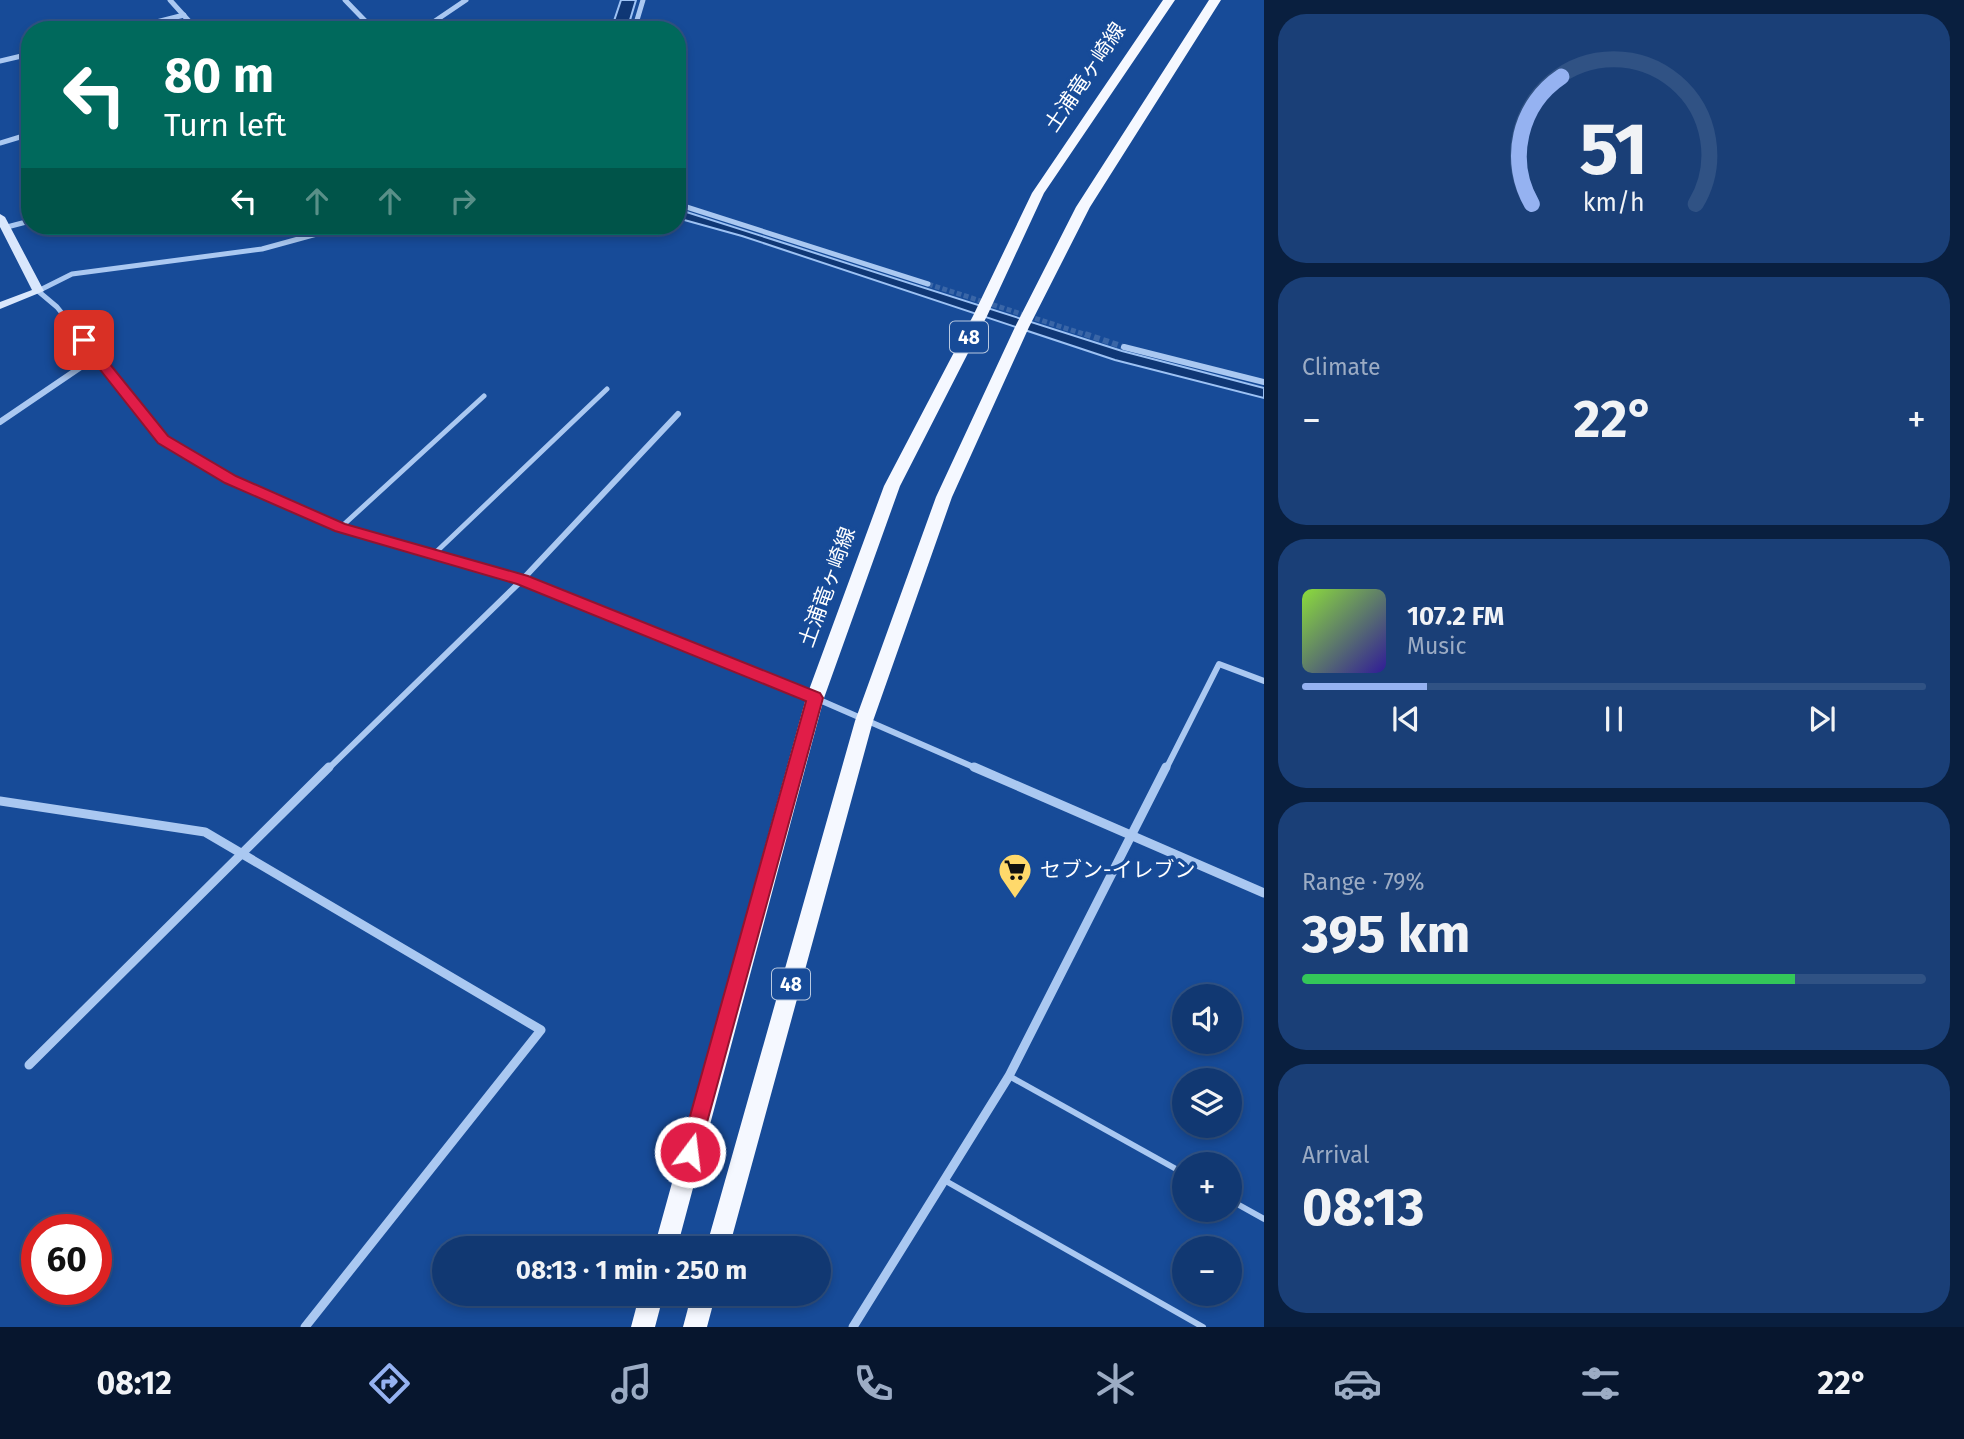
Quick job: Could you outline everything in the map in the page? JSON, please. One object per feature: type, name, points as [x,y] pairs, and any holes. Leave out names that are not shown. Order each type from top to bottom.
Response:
[{"type":"main road","name":"土浦竜ヶ崎線","points":[[668,1236],[815,698],[892,486],[980,316],[1038,192],[1169,0]]},
{"type":"main road","name":"48","points":[[720,1236],[864,720],[944,497],[1022,327],[1083,207],[1215,0]]},
{"type":"main road","points":[[643,1327],[649,1306]]},
{"type":"main road","points":[[695,1327],[701,1306]]},
{"type":"street","points":[[170,0],[189,21]]},
{"type":"street","points":[[345,0],[365,21]]},
{"type":"street","points":[[435,21],[466,0]]},
{"type":"street","points":[[637,21],[643,0]]},
{"type":"street","points":[[160,21],[184,15]]},
{"type":"street","points":[[0,61],[21,56]]},
{"type":"street","points":[[0,143],[21,137]]},
{"type":"street","points":[[686,207],[928,284]]},
{"type":"street","points":[[4,222],[38,291],[57,307],[163,440],[230,480],[340,528],[522,580],[815,698],[1264,893]]},
{"type":"street","points":[[0,306],[72,274],[262,248],[312,235]]},
{"type":"street","points":[[1124,347],[1264,382]]},
{"type":"street","points":[[0,422],[97,356]]},
{"type":"street","points":[[29,1065],[240,854],[522,580],[678,414]]},
{"type":"street","points":[[853,1327],[1009,1076],[1219,664],[1264,681]]},
{"type":"street","points":[[0,801],[205,832],[541,1030],[306,1327]]},
{"type":"lane","points":[[433,555],[607,389]]},
{"type":"lane","points":[[340,528],[484,396]]},
{"type":"lane","points":[[1009,1076],[1172,1167]]},
{"type":"lane","points":[[944,1180],[1203,1327]]},
{"type":"lane","points":[[1242,1207],[1264,1219]]},
{"type":"water","points":[[621,0],[636,0],[630,21],[614,21]]},
{"type":"water","points":[[686,212],[1122,351],[1264,388],[1264,398],[1115,360],[742,236],[686,220]]},
{"type":"tunnel","points":[[928,284],[1090,336]]},
{"type":"tunnel","points":[[1085,334],[1124,347]]},
{"type":"place","name":"セブン-イレブン","points":[[1015,900]]},
{"type":"route","points":[[84,340],[163,440],[230,480],[340,528],[522,580],[815,698],[690,1152]]}]
